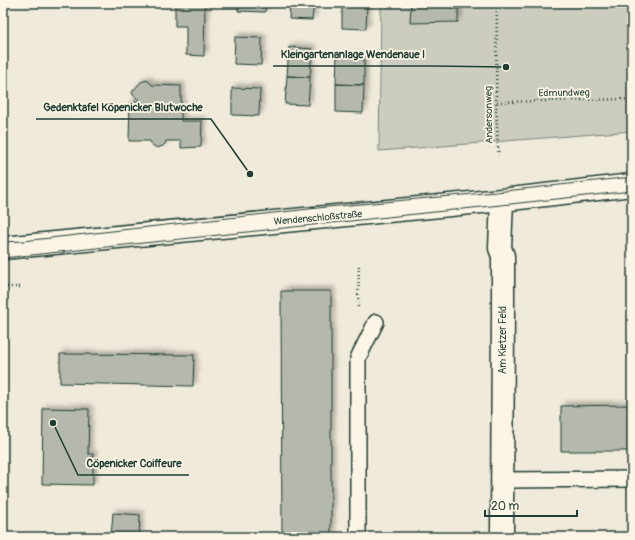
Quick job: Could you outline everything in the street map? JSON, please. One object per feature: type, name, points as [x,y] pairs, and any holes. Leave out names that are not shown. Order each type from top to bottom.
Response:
[{"type":"street","name":"Wendenschloßstraße","points":[[3,248],[502,200],[632,185]]},
{"type":"street","name":"Am Kietzer Feld","points":[[502,200],[500,248],[503,256],[502,537]]},
{"type":"lane","points":[[358,537],[358,358],[376,322]]},
{"type":"lane","points":[[502,480],[632,479]]},
{"type":"path","name":"Andersonweg","points":[[497,3],[496,102],[499,155]]},
{"type":"path","name":"Edmundweg","points":[[496,102],[632,99]]},
{"type":"path","points":[[3,287],[21,287]]},
{"type":"shaded area","points":[[381,3],[632,3],[632,131],[379,151]]},
{"type":"building","points":[[175,3],[205,3],[204,56],[186,55],[186,26],[175,26]]},
{"type":"building","points":[[238,3],[266,3],[265,12],[238,11]]},
{"type":"building","points":[[290,3],[314,3],[312,20],[289,19]]},
{"type":"building","points":[[342,3],[367,3],[366,29],[342,28]]},
{"type":"building","points":[[411,3],[452,3],[452,9],[458,9],[458,22],[410,23]]},
{"type":"building","points":[[235,37],[262,38],[261,65],[234,64]]},
{"type":"building","points":[[289,47],[312,49],[310,77],[287,76]]},
{"type":"building","points":[[337,57],[364,57],[364,85],[336,84]]},
{"type":"building","points":[[287,76],[310,77],[308,105],[285,104]]},
{"type":"building","points":[[147,80],[152,85],[181,86],[181,121],[202,121],[201,147],[181,148],[181,141],[166,141],[163,146],[157,148],[152,145],[150,141],[129,141],[130,102],[138,102],[139,100],[133,95],[132,92],[141,82]]},
{"type":"building","points":[[336,84],[364,85],[363,113],[336,112]]},
{"type":"building","points":[[232,88],[260,89],[259,116],[232,115]]},
{"type":"building","points":[[281,291],[331,291],[331,537],[282,537]]},
{"type":"building","points":[[60,354],[194,355],[193,386],[60,383]]},
{"type":"building","points":[[632,405],[632,451],[561,451],[561,406]]},
{"type":"building","points":[[43,408],[89,409],[88,454],[93,454],[93,485],[42,484]]},
{"type":"building","points":[[113,513],[140,515],[139,537],[111,537]]},
{"type":"tram line","points":[[3,242],[327,207],[496,192],[632,177]]},
{"type":"tram line","points":[[3,258],[632,191]]},
{"type":"place","name":"Kleingartenanlage Wendenaue I","points":[[506,67]]},
{"type":"place","name":"Gedenktafel Köpenicker Blutwoche","points":[[250,174]]},
{"type":"place","name":"Cöpenicker Coiffeure","points":[[53,423]]}]
